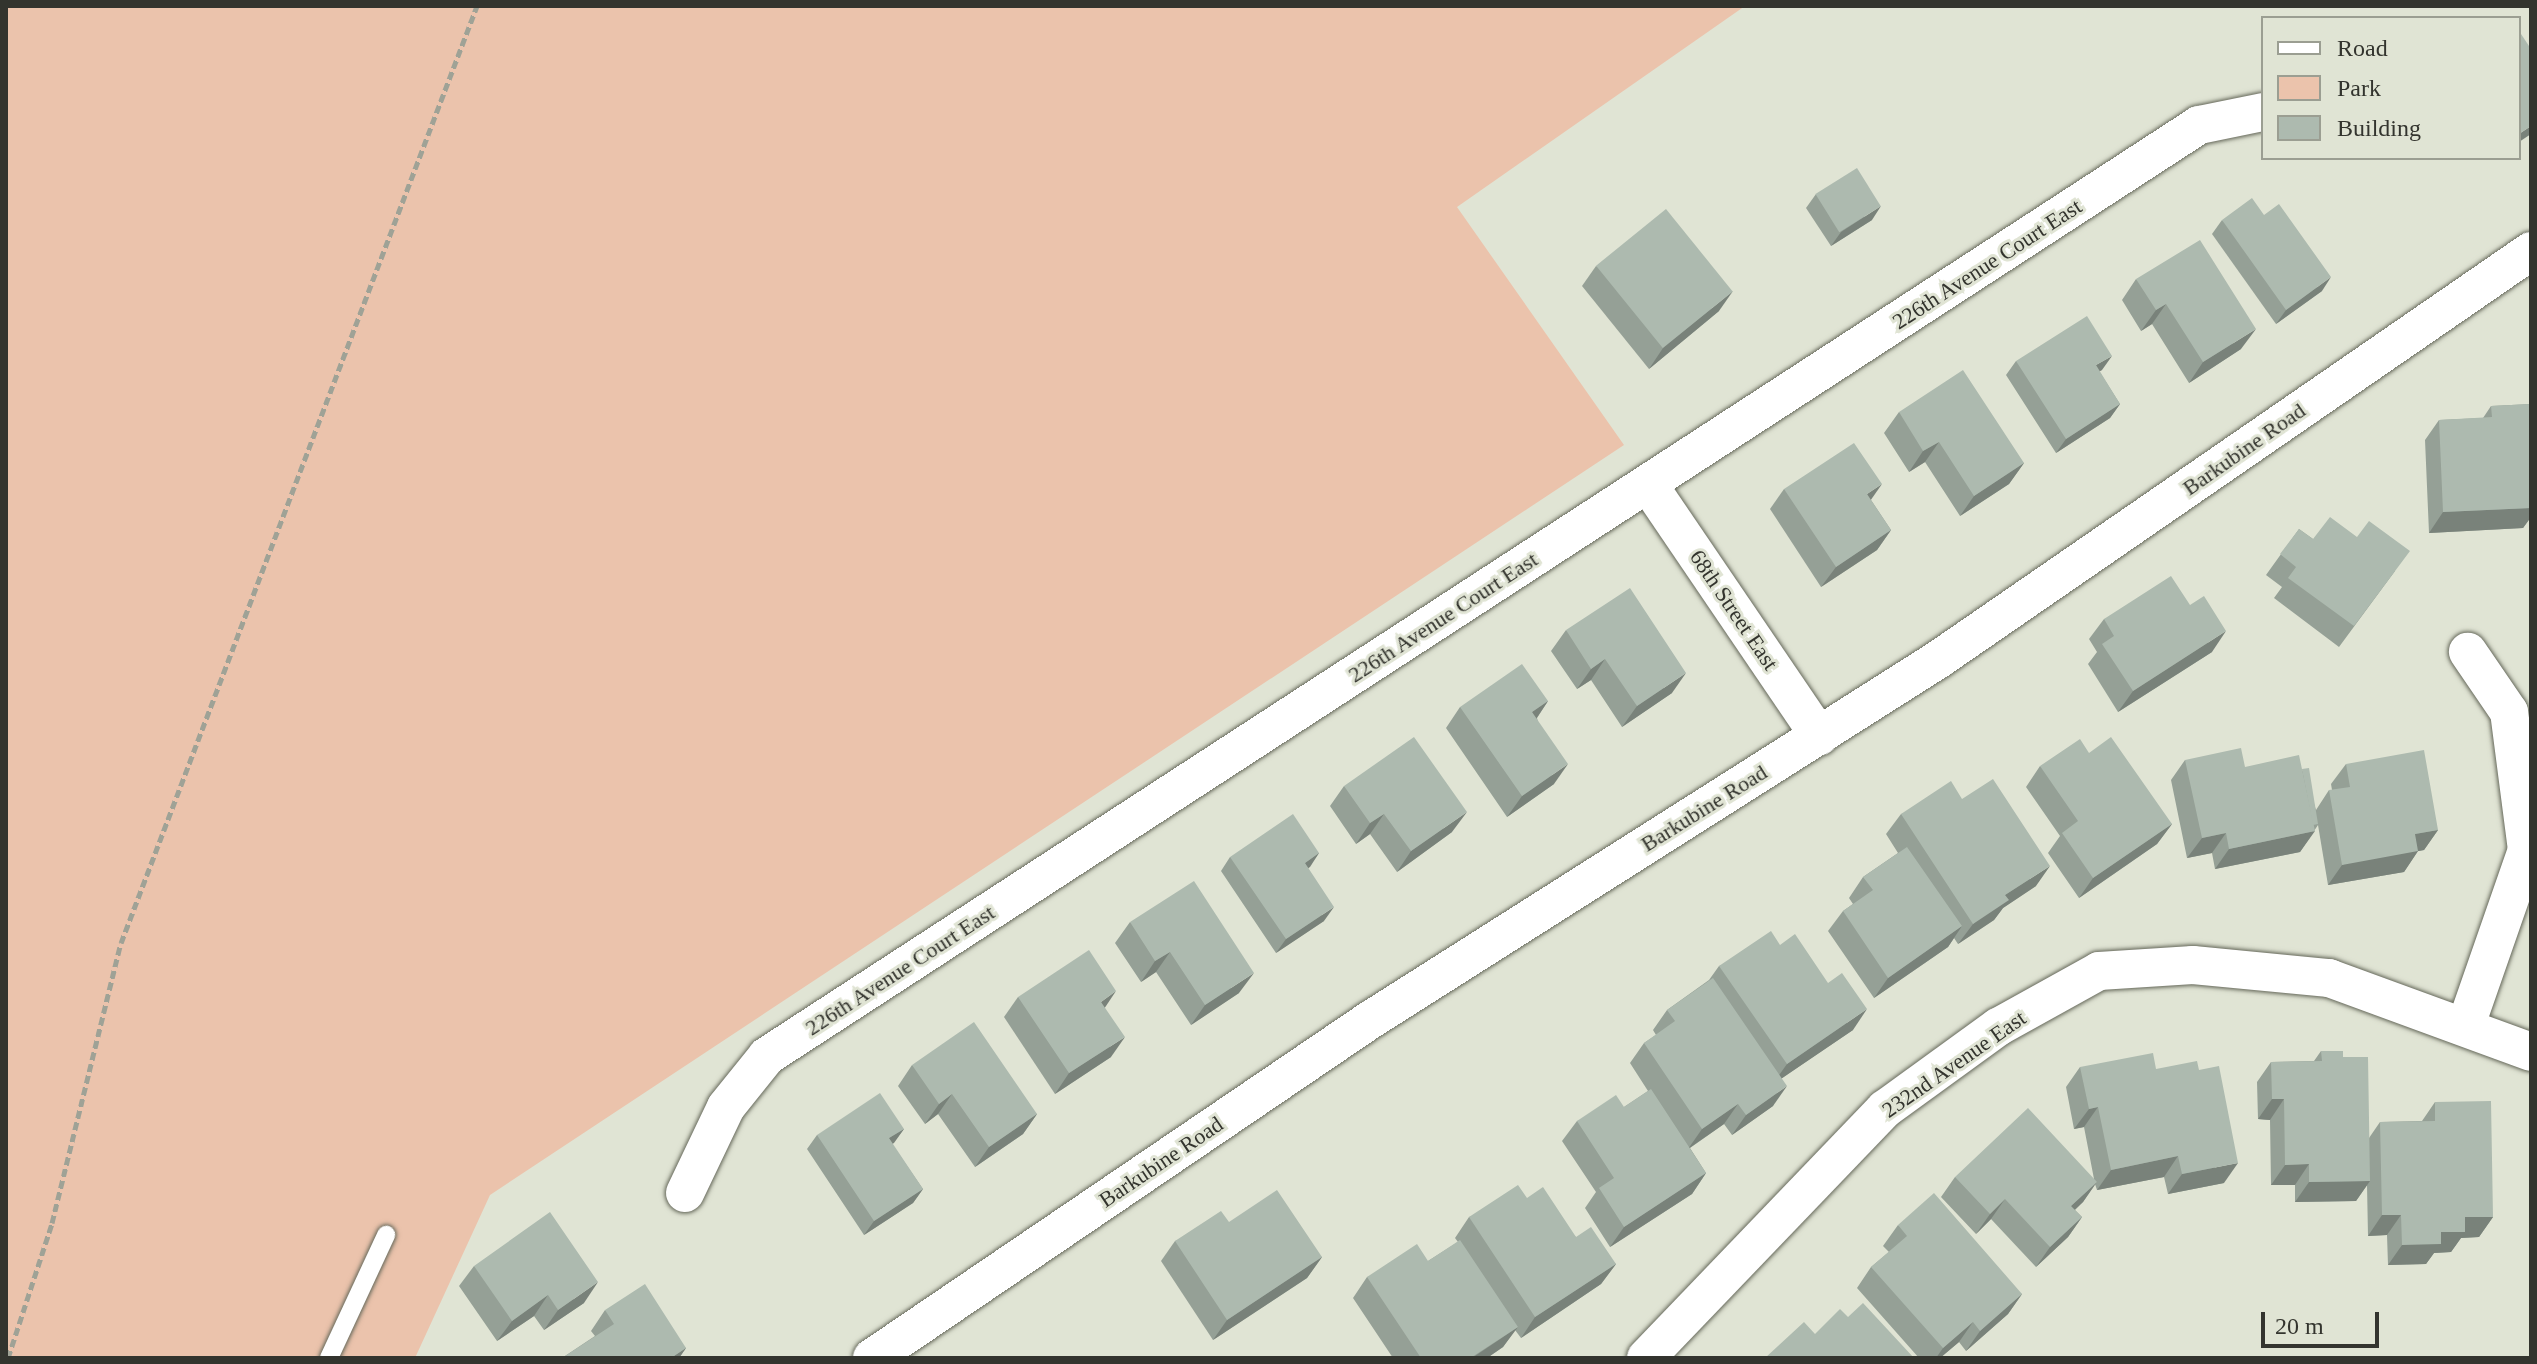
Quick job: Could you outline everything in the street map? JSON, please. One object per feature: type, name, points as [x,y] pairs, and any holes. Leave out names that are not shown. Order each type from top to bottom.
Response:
[{"type":"street","name":"226th Avenue Court East","points":[[685,1193],[726,1107],[767,1056],[2199,125],[2261,112]]},
{"type":"street","name":"Barkubine Road","points":[[875,1357],[1370,1020],[1939,659],[2531,251]]},
{"type":"street","name":"68th Street East","points":[[1648,484],[1819,736]]},
{"type":"street","points":[[2466,1025],[2527,850],[2509,712],[2468,652]]},
{"type":"street","name":"232nd Avenue East","points":[[1646,1358],[1885,1109],[1998,1027],[2099,971],[2193,965],[2329,978],[2466,1025],[2531,1052]]},
{"type":"lane","points":[[329,1358],[386,1235]]},
{"type":"path","points":[[8,1358],[52,1223],[121,943],[477,6]]},
{"type":"green space","points":[[6,6],[1745,6],[1457,207],[1624,445],[490,1195],[415,1358],[6,1358]]},
{"type":"building","points":[[2521,34],[2531,49],[2531,126],[2521,133]]},
{"type":"building","points":[[1857,168],[1881,206],[1839,232],[1815,194]]},
{"type":"building","points":[[2252,198],[2264,215],[2279,204],[2331,277],[2286,310],[2222,220]]},
{"type":"building","points":[[1666,209],[1733,291],[1663,348],[1596,266]]},
{"type":"building","points":[[2200,240],[2256,329],[2203,362],[2166,304],[2156,310],[2136,279]]},
{"type":"building","points":[[2087,316],[2112,356],[2096,365],[2120,404],[2066,439],[2016,361]]},
{"type":"building","points":[[1963,370],[2024,463],[1974,496],[1939,442],[1923,451],[1899,412]]},
{"type":"building","points":[[2531,404],[2531,508],[2443,512],[2439,420],[2492,417],[2491,406]]},
{"type":"building","points":[[1854,443],[1882,484],[1867,494],[1891,530],[1836,567],[1784,489]]},
{"type":"building","points":[[2330,517],[2357,537],[2369,521],[2410,551],[2354,626],[2288,578],[2296,567],[2280,554],[2299,529],[2313,539]]},
{"type":"building","points":[[2171,576],[2190,605],[2204,596],[2226,631],[2133,691],[2102,644],[2114,636],[2104,619]]},
{"type":"building","points":[[1630,588],[1686,673],[1637,706],[1605,659],[1591,669],[1566,630]]},
{"type":"building","points":[[1522,664],[1548,701],[1532,712],[1568,764],[1522,796],[1460,707]]},
{"type":"building","points":[[1414,737],[1467,812],[1411,851],[1384,814],[1370,823],[1344,786]]},
{"type":"building","points":[[2111,737],[2172,824],[2093,878],[2062,833],[2078,821],[2040,766],[2080,739],[2089,753]]},
{"type":"building","points":[[2241,748],[2245,767],[2299,755],[2315,831],[2229,849],[2226,833],[2202,838],[2185,760]]},
{"type":"building","points":[[2424,750],[2438,830],[2415,834],[2418,851],[2342,865],[2329,790],[2350,787],[2346,764]]},
{"type":"building","points":[[2309,768],[2318,824],[2313,825],[2302,769]]},
{"type":"building","points":[[1993,779],[2050,866],[2005,895],[2009,900],[1973,924],[1901,814],[1951,781],[1962,799]]},
{"type":"building","points":[[1293,814],[1319,853],[1305,863],[1334,907],[1286,939],[1230,857]]},
{"type":"building","points":[[1907,847],[1962,926],[1888,978],[1843,911],[1873,890],[1863,877]]},
{"type":"building","points":[[1194,881],[1254,973],[1205,1005],[1170,952],[1155,961],[1130,922]]},
{"type":"building","points":[[1771,931],[1780,945],[1795,934],[1828,983],[1842,973],[1867,1009],[1787,1064],[1719,966]]},
{"type":"building","points":[[1089,950],[1116,991],[1101,1002],[1125,1037],[1069,1073],[1018,997]]},
{"type":"building","points":[[1713,978],[1787,1086],[1746,1115],[1738,1104],[1702,1129],[1644,1043],[1675,1021],[1667,1010]]},
{"type":"building","points":[[974,1022],[1037,1114],[989,1147],[952,1094],[939,1104],[912,1065]]},
{"type":"building","points":[[2321,1051],[2343,1051],[2343,1057],[2368,1057],[2370,1181],[2309,1182],[2309,1164],[2285,1165],[2284,1099],[2272,1099],[2271,1062],[2322,1061]]},
{"type":"building","points":[[2153,1053],[2156,1069],[2197,1061],[2199,1070],[2219,1066],[2238,1163],[2182,1174],[2178,1156],[2111,1170],[2098,1107],[2089,1109],[2080,1067]]},
{"type":"building","points":[[1651,1089],[1706,1173],[1624,1227],[1599,1188],[1614,1178],[1577,1121],[1616,1095],[1624,1107]]},
{"type":"building","points":[[880,1093],[904,1129],[889,1138],[923,1189],[874,1221],[817,1135]]},
{"type":"building","points":[[2491,1101],[2493,1217],[2465,1217],[2465,1232],[2441,1232],[2441,1244],[2402,1245],[2401,1215],[2382,1215],[2380,1122],[2435,1121],[2435,1102]]},
{"type":"building","points":[[2028,1108],[2097,1182],[2071,1206],[2082,1217],[2050,1247],[2005,1199],[1990,1214],[1955,1177]]},
{"type":"building","points":[[1518,1185],[1527,1198],[1543,1187],[1576,1237],[1591,1227],[1616,1264],[1535,1317],[1469,1217]]},
{"type":"building","points":[[1277,1190],[1322,1257],[1227,1320],[1175,1241],[1221,1211],[1229,1222]]},
{"type":"building","points":[[1934,1193],[2022,1294],[1980,1331],[1973,1322],[1943,1348],[1871,1267],[1907,1236],[1898,1225]]},
{"type":"building","points":[[550,1212],[598,1282],[558,1310],[548,1295],[512,1321],[474,1266]]},
{"type":"building","points":[[1460,1240],[1518,1327],[1473,1358],[1421,1358],[1367,1277],[1417,1244],[1428,1261]]},
{"type":"building","points":[[645,1284],[686,1348],[671,1358],[562,1358],[614,1324],[605,1310]]},
{"type":"building","points":[[1863,1303],[1914,1358],[1765,1358],[1804,1322],[1815,1334],[1840,1309],[1848,1317]]}]
